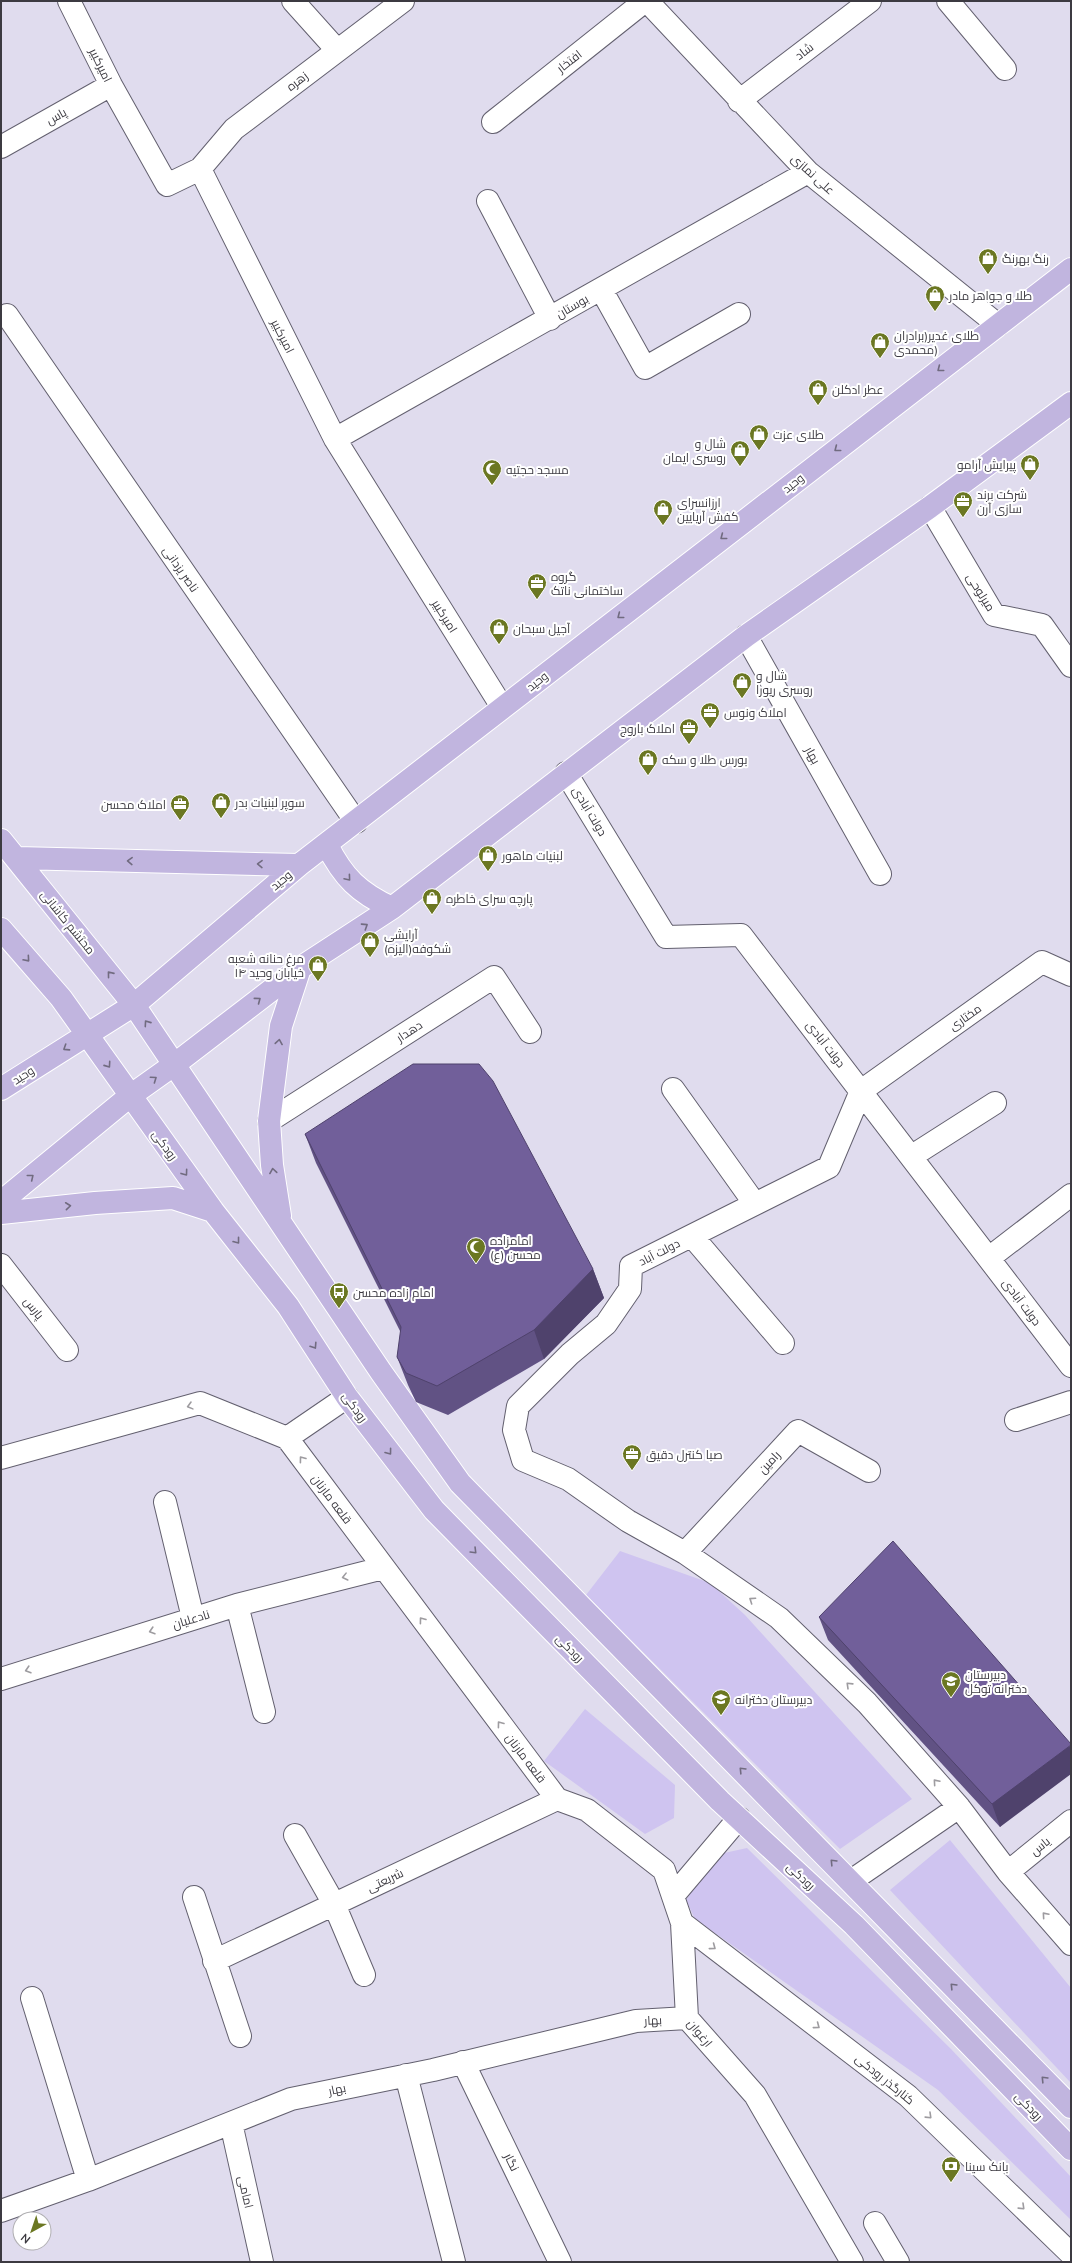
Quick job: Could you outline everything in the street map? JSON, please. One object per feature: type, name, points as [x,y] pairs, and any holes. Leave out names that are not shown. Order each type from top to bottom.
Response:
[{"type":"main road","name":"وحید","points":[[1,1089],[134,1005],[299,865],[327,845],[502,707],[1071,269]]},
{"type":"main road","points":[[1,1202],[130,1096],[176,1064],[300,968],[392,908],[746,636],[930,507],[1071,403]]},
{"type":"main road","name":"محتشم کاشانی","points":[[1,840],[134,1005],[176,1064]]},
{"type":"main road","points":[[327,845],[338,866],[353,884],[371,898],[392,908]]},
{"type":"main road","points":[[17,858],[299,865]]},
{"type":"main road","points":[[1,929],[61,998],[87,1034]]},
{"type":"main road","points":[[282,1223],[272,1165],[269,1121],[282,1026],[300,968]]},
{"type":"main road","name":"رودکی","points":[[87,1034],[213,1211],[288,1306],[347,1397],[434,1510],[739,1818],[854,1925],[1071,2149]]},
{"type":"main road","points":[[176,1064],[381,1372],[460,1483],[1071,2107]]},
{"type":"main road","points":[[1,1213],[96,1203],[173,1198],[213,1211]]},
{"type":"street","name":"امیرکبیر","points":[[69,1],[111,85],[167,185],[200,169],[335,439],[502,707]]},
{"type":"street","points":[[293,1],[337,50]]},
{"type":"street","name":"زهره","points":[[200,169],[234,129],[403,1]]},
{"type":"street","name":"علی نمازی","points":[[646,1],[739,101],[808,172],[998,325]]},
{"type":"street","name":"افتخار","points":[[493,122],[646,1]]},
{"type":"street","name":"شاد","points":[[739,101],[870,1]]},
{"type":"street","points":[[948,1],[1005,69]]},
{"type":"street","name":"پاس","points":[[1,147],[111,85]]},
{"type":"street","name":"بوستان","points":[[335,439],[808,172]]},
{"type":"street","points":[[488,201],[550,319]]},
{"type":"street","points":[[601,289],[645,368],[738,314]]},
{"type":"street","name":"ناصر یزدانی","points":[[7,315],[356,822]]},
{"type":"street","name":"میرلوحی","points":[[930,507],[994,615],[1042,625],[1071,666]]},
{"type":"street","name":"بهار","points":[[746,636],[880,874]]},
{"type":"street","name":"دولت آبادی","points":[[566,773],[666,937],[742,935],[1071,1366]]},
{"type":"street","name":"مختاری","points":[[861,1091],[1042,962],[1071,975]]},
{"type":"street","name":"دهدار","points":[[269,1121],[494,977],[530,1032]]},
{"type":"street","points":[[673,1089],[755,1204]]},
{"type":"street","name":"دولت آباد","points":[[684,1553],[628,1521],[568,1479],[523,1460],[514,1430],[518,1406],[570,1354],[606,1324],[630,1289],[631,1266],[829,1167],[861,1091]]},
{"type":"street","points":[[912,1156],[996,1103]]},
{"type":"street","points":[[989,1258],[1071,1195]]},
{"type":"street","points":[[692,1236],[783,1343]]},
{"type":"street","name":"پارس","points":[[1,1265],[67,1350]]},
{"type":"street","points":[[3,1454],[200,1403],[287,1438],[347,1397]]},
{"type":"street","points":[[1016,1420],[1071,1402]]},
{"type":"street","name":"رامین","points":[[684,1553],[798,1431],[869,1471]]},
{"type":"street","name":"قلعه مارنان","points":[[287,1438],[557,1799]]},
{"type":"street","points":[[165,1502],[193,1618]]},
{"type":"street","points":[[684,1553],[779,1618],[867,1703],[958,1807],[1008,1872],[1071,1944]]},
{"type":"street","name":"نادعلیان","points":[[1,1679],[237,1605],[383,1568]]},
{"type":"street","points":[[237,1605],[264,1712]]},
{"type":"street","name":"ارغوان","points":[[557,1799],[587,1810],[664,1870],[682,1923],[687,2018],[755,2095],[849,2261]]},
{"type":"street","name":"شریعتی","points":[[214,1961],[557,1799]]},
{"type":"street","points":[[851,1881],[958,1807]]},
{"type":"street","points":[[673,1896],[739,1818]]},
{"type":"street","name":"یاس","points":[[1008,1872],[1071,1821]]},
{"type":"street","points":[[295,1835],[334,1904],[364,1975]]},
{"type":"street","points":[[194,1898],[240,2036]]},
{"type":"street","name":"کنارگذر رودکی","points":[[682,1923],[908,2096],[1071,2254]]},
{"type":"street","points":[[32,1998],[88,2180]]},
{"type":"street","name":"بهار","points":[[1,2210],[88,2180],[291,2099],[406,2075],[636,2021],[687,2018]]},
{"type":"street","name":"نگار","points":[[463,2062],[560,2262]]},
{"type":"street","points":[[406,2075],[454,2262]]},
{"type":"street","name":"امامی","points":[[231,2123],[262,2262]]},
{"type":"street","points":[[875,2223],[898,2262]]},
{"type":"shaded area","points":[[620,1551],[710,1583],[745,1615],[912,1799],[840,1849],[586,1595]]},
{"type":"shaded area","points":[[585,1709],[675,1785],[674,1818],[645,1834],[544,1761]]},
{"type":"shaded area","points":[[950,1840],[1071,1988],[1071,2083],[890,1890]]},
{"type":"shaded area","points":[[747,1848],[951,2049],[1071,2177],[1071,2220],[938,2090],[695,1919],[686,1900],[715,1855]]},
{"type":"building","name":"امامزاده محسن (ع)","points":[[413,1064],[479,1064],[493,1081],[593,1269],[534,1330],[437,1386],[406,1373],[397,1357],[401,1327],[305,1134]]},
{"type":"building","name":"دبیرستان دخترانه توکل","points":[[893,1541],[1071,1744],[992,1804],[819,1617]]},
{"type":"place","name":"رنگ بهرنگ","points":[[988,275]]},
{"type":"place","name":"طلا و جواهر مادر","points":[[935,312]]},
{"type":"place","name":"طلای غدیر(برادران محمدی)","points":[[880,359]]},
{"type":"place","name":"عطر ادکلن","points":[[818,406]]},
{"type":"place","name":"طلای عزت","points":[[759,451]]},
{"type":"place","name":"شال و روسری ایمان","points":[[740,467]]},
{"type":"place","name":"پیرایش آرامو","points":[[1030,481]]},
{"type":"place","name":"مسجد حجتیه","points":[[492,486]]},
{"type":"place","name":"شرکت برند سازی آرن","points":[[963,518]]},
{"type":"place","name":"ارزانسرای کفش آریایین","points":[[663,526]]},
{"type":"place","name":"گروه ساختمانی ناتک","points":[[537,600]]},
{"type":"place","name":"آجیل سبحان","points":[[499,645]]},
{"type":"place","name":"شال و روسری ریورا","points":[[742,699]]},
{"type":"place","name":"املاک ونوس","points":[[710,729]]},
{"type":"place","name":"املاک باروج","points":[[689,745]]},
{"type":"place","name":"بورس طلا و سکه","points":[[648,776]]},
{"type":"place","name":"سوپر لبنیات بدر","points":[[221,819]]},
{"type":"place","name":"املاک محسن","points":[[180,821]]},
{"type":"place","name":"لبنیات ماهور","points":[[488,872]]},
{"type":"place","name":"پارچه سرای خاطره","points":[[432,915]]},
{"type":"place","name":"آرایشی شکوفه(الیزه)","points":[[370,958]]},
{"type":"place","name":"مرغ حنانه شعبه ۱۴ خیابان وحید","points":[[318,982]]},
{"type":"place","name":"امامزاده محسن (ع)","points":[[476,1264]]},
{"type":"place","name":"امام زاده محسن","points":[[339,1309]]},
{"type":"place","name":"صبا کنترل دقیق","points":[[632,1471]]},
{"type":"place","name":"دبیرستان دخترانه توکل","points":[[951,1698]]},
{"type":"place","name":"دبیرستان دخترانه","points":[[721,1716]]},
{"type":"place","name":"بانک سینا","points":[[951,2183]]}]
